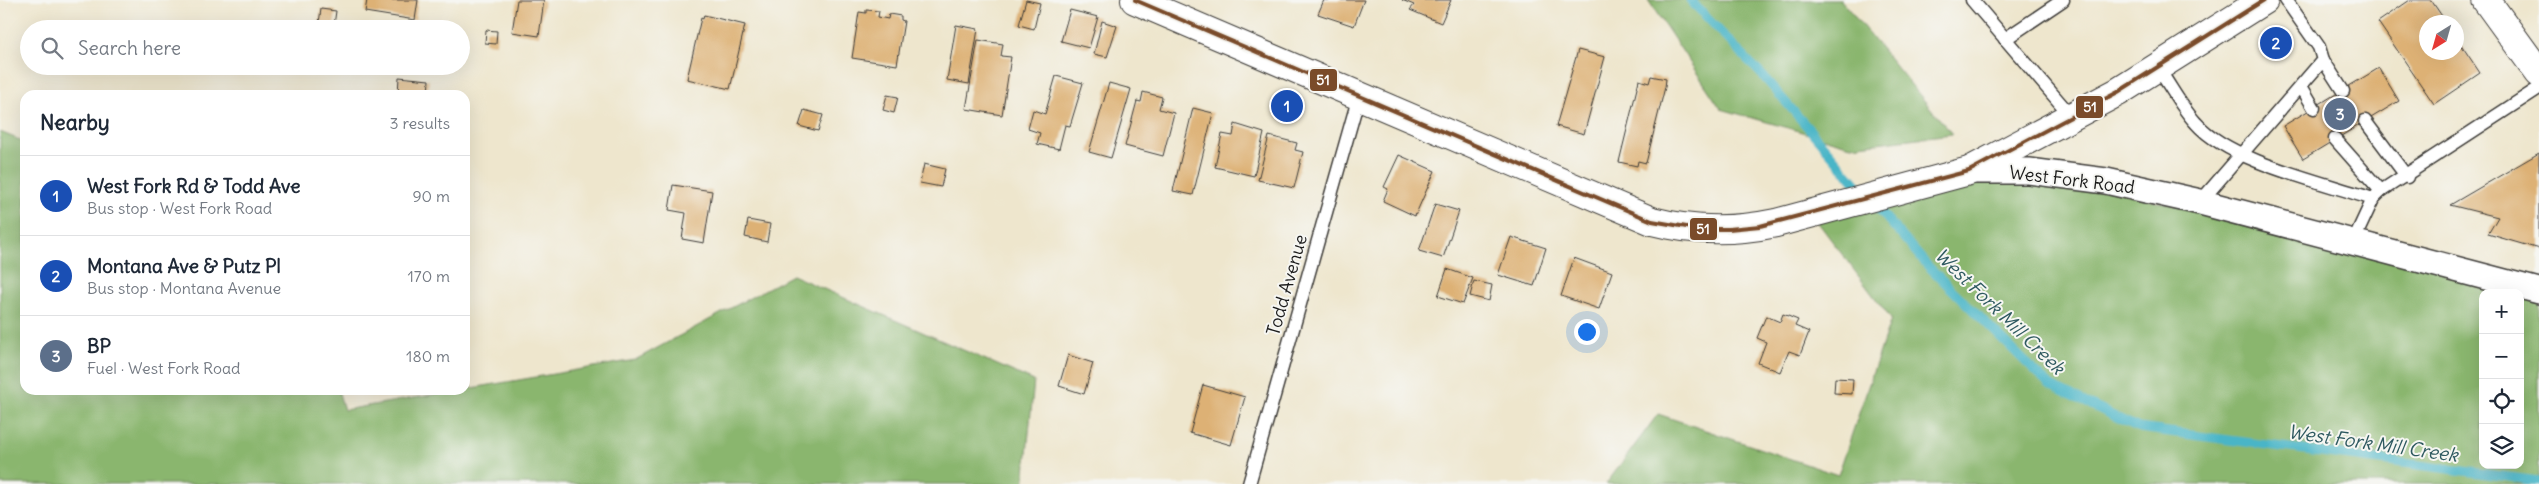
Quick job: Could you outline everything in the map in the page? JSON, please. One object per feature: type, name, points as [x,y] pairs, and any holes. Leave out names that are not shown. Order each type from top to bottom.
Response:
[{"type":"street","name":"West Fork Road","points":[[1135,0],[1652,221],[1679,228],[1720,231],[1748,229],[1969,171],[2030,172],[2106,181],[2200,202],[2539,291]]},
{"type":"street","points":[[1969,171],[2118,92],[2264,0]]},
{"type":"street","points":[[2492,2],[2539,73]]},
{"type":"lane","points":[[1972,0],[2072,117]]},
{"type":"lane","points":[[2005,39],[2063,0]]},
{"type":"lane","points":[[2286,0],[2319,47],[2323,60],[2343,91]]},
{"type":"lane","points":[[2200,202],[2323,60]]},
{"type":"lane","points":[[2157,67],[2196,123],[2211,137],[2240,155],[2377,195]]},
{"type":"lane","points":[[2301,86],[2314,108]]},
{"type":"lane","points":[[2354,242],[2377,195],[2539,88]]},
{"type":"lane","name":"Todd Avenue","points":[[1249,484],[1359,96]]},
{"type":"lane","points":[[2365,121],[2407,176]]},
{"type":"lane","points":[[2335,139],[2377,195]]},
{"type":"green space","points":[[1648,0],[1841,0],[1952,134],[1851,146],[1721,109]]},
{"type":"green space","points":[[0,132],[20,140],[20,395],[340,395],[344,410],[431,395],[470,395],[470,388],[635,360],[792,275],[1034,381],[1024,484],[0,484]]},
{"type":"green space","points":[[2029,171],[2539,291],[2539,484],[1606,484],[1658,414],[1838,475],[1891,319],[1810,212]]},
{"type":"building","points":[[367,0],[418,0],[415,20],[365,12]]},
{"type":"building","points":[[517,0],[544,0],[539,36],[512,32]]},
{"type":"building","points":[[1026,0],[1040,3],[1034,29],[1019,25]]},
{"type":"building","points":[[1324,0],[1364,0],[1354,26],[1318,14]]},
{"type":"building","points":[[1402,0],[1451,0],[1441,23],[1410,10],[1414,5]]},
{"type":"building","points":[[2410,0],[2431,0],[2441,15],[2419,15],[2419,60],[2464,60],[2464,49],[2480,73],[2434,104],[2378,22]]},
{"type":"building","points":[[321,9],[336,11],[335,20],[319,20]]},
{"type":"building","points":[[866,10],[879,11],[878,17],[888,19],[889,14],[901,16],[901,20],[904,21],[897,65],[852,58],[859,12],[866,13]]},
{"type":"building","points":[[1070,10],[1098,17],[1089,48],[1061,41]]},
{"type":"building","points":[[704,15],[745,25],[730,89],[687,79],[701,18],[703,19]]},
{"type":"building","points":[[1102,21],[1117,26],[1107,57],[1094,54]]},
{"type":"building","points":[[956,25],[978,29],[969,84],[947,80]]},
{"type":"building","points":[[486,30],[497,31],[496,44],[485,43]]},
{"type":"building","points":[[978,40],[1003,44],[1001,56],[1011,57],[1002,115],[966,109]]},
{"type":"building","points":[[1578,50],[1605,57],[1584,134],[1556,126]]},
{"type":"building","points":[[2379,68],[2399,101],[2303,159],[2283,126]]},
{"type":"building","points":[[1056,76],[1083,83],[1070,126],[1065,125],[1059,149],[1037,144],[1040,133],[1028,129],[1033,110],[1045,114]]},
{"type":"building","points":[[1651,76],[1666,79],[1646,163],[1638,161],[1637,166],[1619,162],[1639,80],[1649,83]]},
{"type":"building","points":[[399,77],[429,80],[428,90],[398,90]]},
{"type":"building","points":[[1109,83],[1131,89],[1111,158],[1089,152]]},
{"type":"building","points":[[1143,92],[1162,97],[1159,109],[1174,113],[1163,156],[1125,146],[1137,101],[1141,102]]},
{"type":"building","points":[[887,95],[898,97],[894,113],[883,110]]},
{"type":"building","points":[[1193,108],[1213,113],[1193,195],[1173,191]]},
{"type":"building","points":[[804,110],[823,115],[818,131],[799,126]]},
{"type":"building","points":[[1235,124],[1264,133],[1254,176],[1215,167],[1222,134],[1233,136]]},
{"type":"building","points":[[1269,136],[1297,143],[1295,150],[1303,152],[1294,188],[1258,180]]},
{"type":"building","points":[[2539,153],[2539,249],[2488,234],[2498,217],[2450,205]]},
{"type":"building","points":[[1399,155],[1435,171],[1415,216],[1383,201],[1388,189],[1384,187]]},
{"type":"building","points":[[924,164],[945,169],[941,187],[920,183]]},
{"type":"building","points":[[673,185],[712,191],[704,243],[682,239],[686,213],[669,210]]},
{"type":"building","points":[[1435,204],[1459,211],[1443,258],[1419,251]]},
{"type":"building","points":[[748,220],[770,224],[767,242],[745,237]]},
{"type":"building","points":[[1511,237],[1546,248],[1534,286],[1498,275]]},
{"type":"building","points":[[1574,258],[1612,272],[1599,309],[1561,296]]},
{"type":"building","points":[[1447,269],[1473,278],[1463,304],[1438,296]]},
{"type":"building","points":[[1474,281],[1492,285],[1489,301],[1470,296]]},
{"type":"building","points":[[1783,314],[1798,320],[1795,326],[1809,332],[1800,355],[1789,351],[1780,372],[1758,363],[1766,342],[1757,338],[1766,316],[1780,322]]},
{"type":"building","points":[[1068,355],[1093,363],[1084,394],[1059,386]]},
{"type":"building","points":[[1835,378],[1853,379],[1852,394],[1834,393]]},
{"type":"building","points":[[1203,385],[1245,397],[1231,445],[1190,433]]},
{"type":"waterway","name":"West Fork Mill Creek","points":[[1690,0],[1763,76],[1927,265],[2049,385],[2139,428],[2539,481]]},
{"type":"transit line","name":"51","points":[[1135,0],[1652,221],[1698,229],[1760,226],[1969,171],[2118,92],[2264,0]]},
{"type":"place","name":"Montana Ave & Putz Pl","points":[[2276,43]]},
{"type":"place","name":"West Fork Rd & Todd Ave","points":[[1287,106]]},
{"type":"place","name":"BP","points":[[2340,114]]}]
